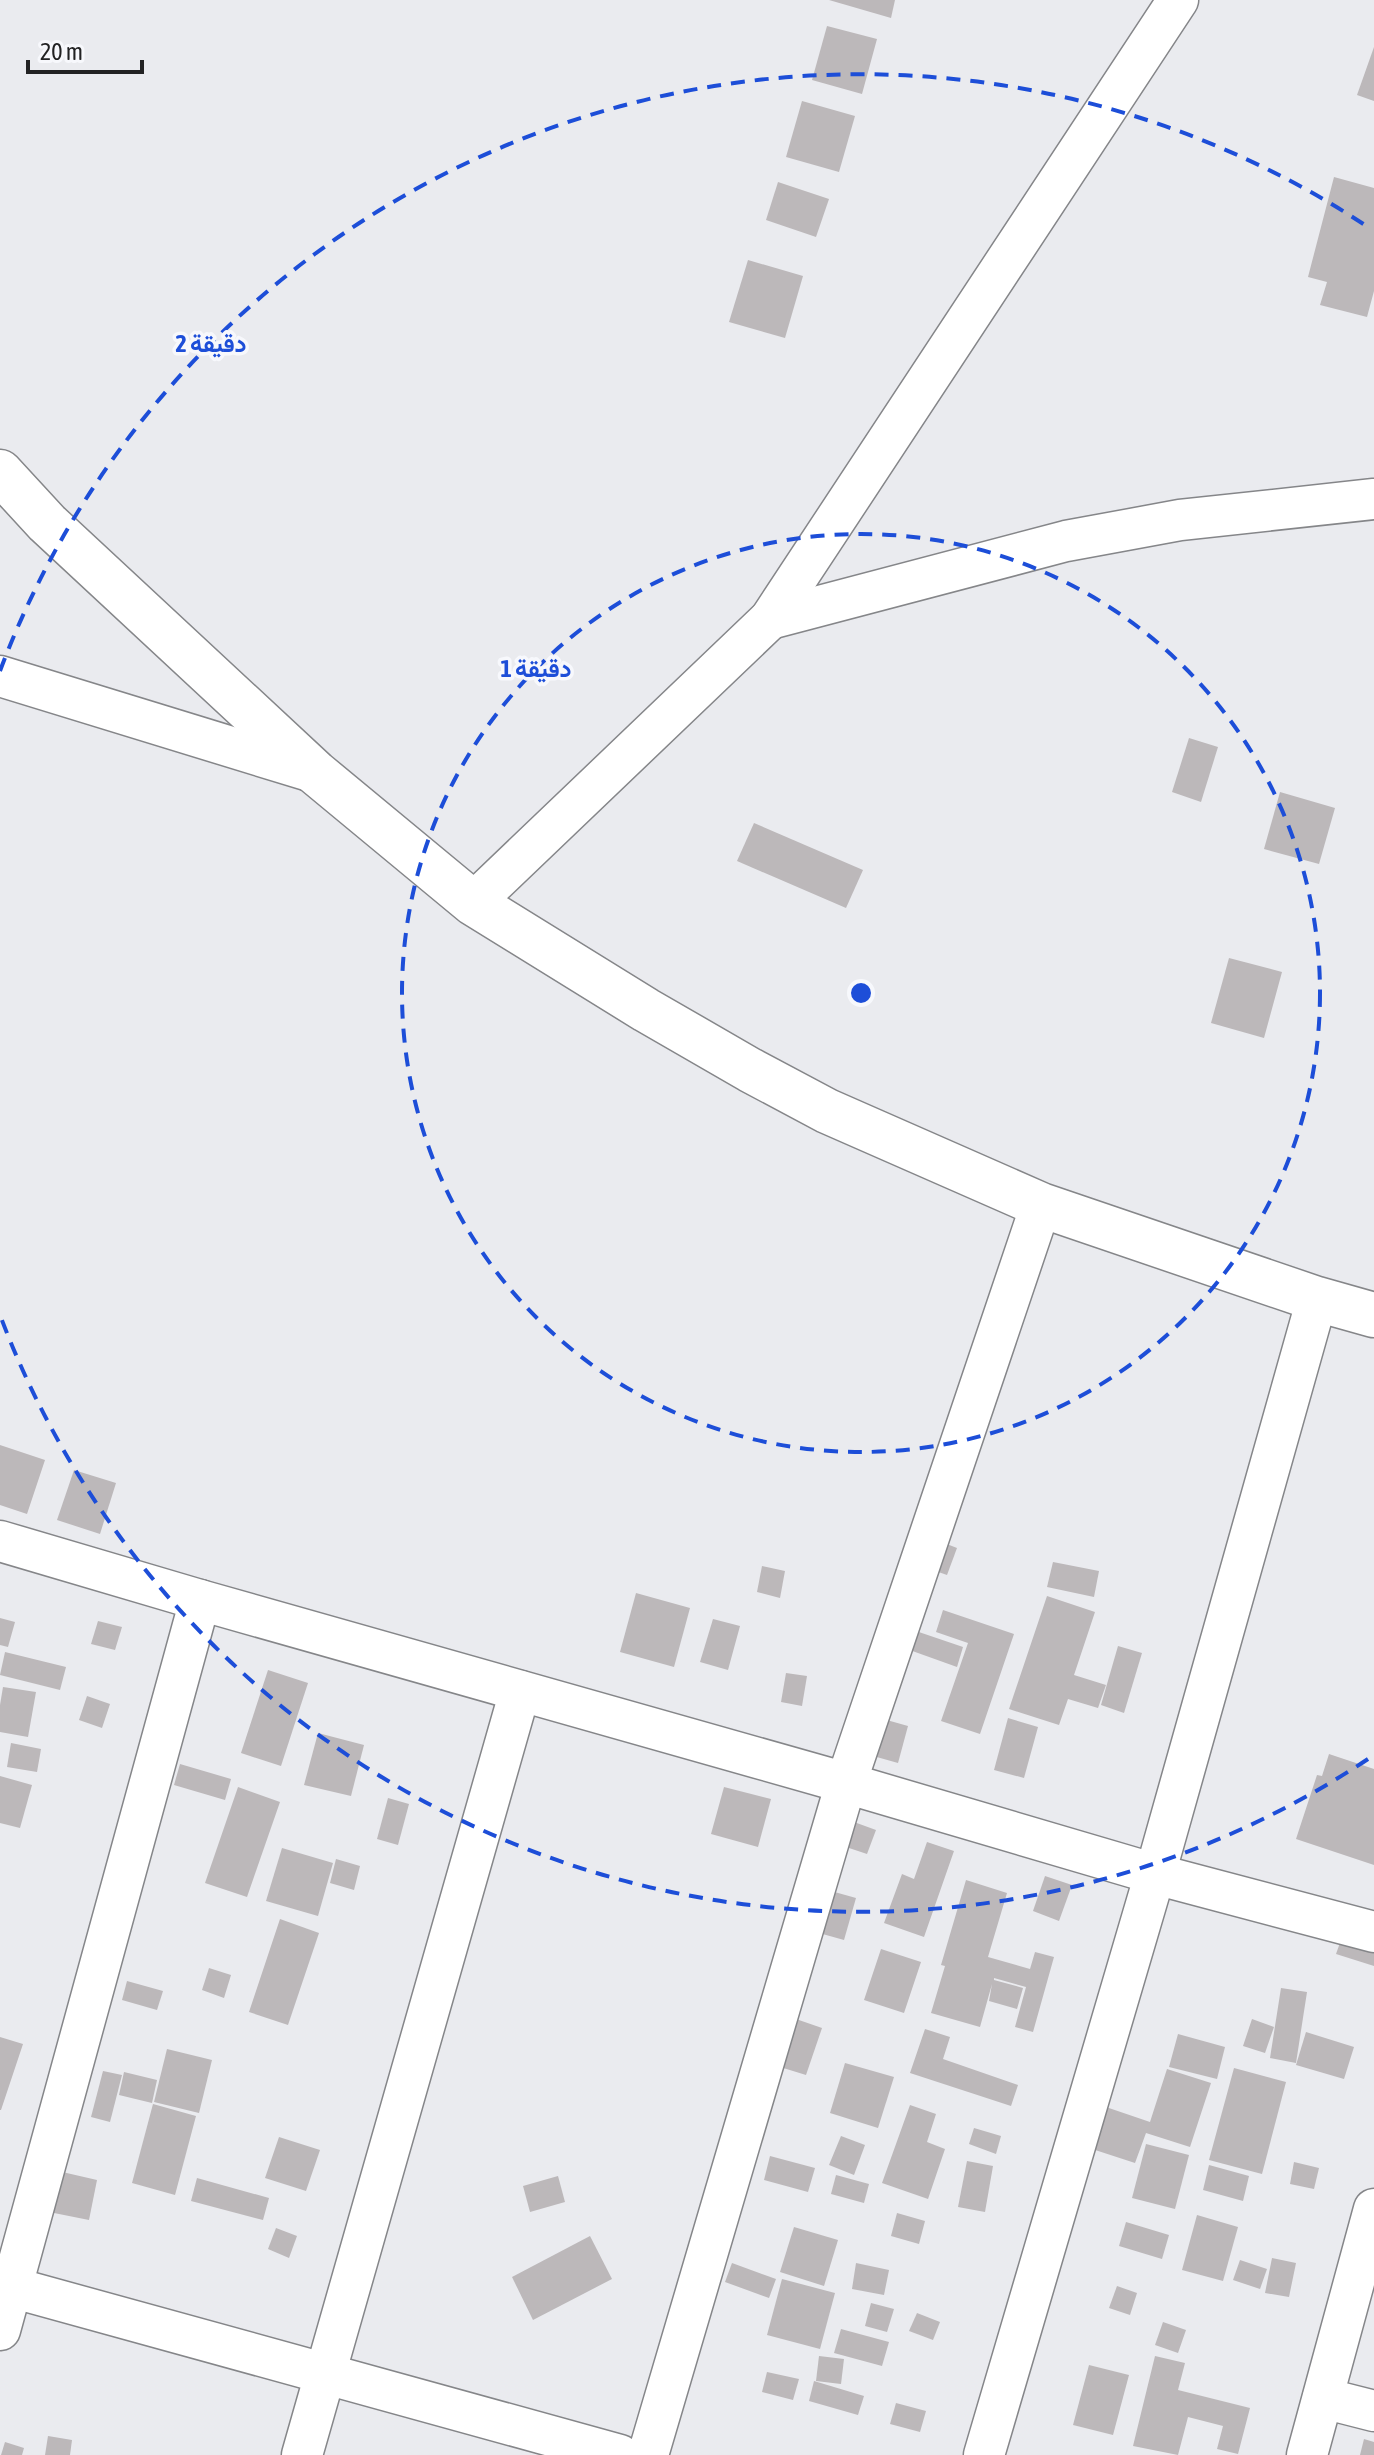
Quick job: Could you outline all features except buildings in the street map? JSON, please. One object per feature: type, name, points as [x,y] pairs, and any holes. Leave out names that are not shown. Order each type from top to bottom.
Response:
[{"type":"main road","points":[[0,472],[47,523],[316,773],[473,903],[646,1010],[827,1111],[1041,1205],[1317,1299],[1374,1315]]},
{"type":"street","points":[[473,903],[770,619],[1178,0]]},
{"type":"street","points":[[770,619],[1066,541],[1180,520],[1374,499]]},
{"type":"street","points":[[0,676],[316,773]]},
{"type":"street","points":[[648,2455],[846,1783],[1041,1205]]},
{"type":"street","points":[[984,2455],[1155,1874],[1317,1299]]},
{"type":"street","points":[[0,1541],[1155,1874],[1374,1932]]},
{"type":"street","points":[[0,2330],[6,2286],[200,1600]]},
{"type":"street","points":[[302,2455],[520,1691]]},
{"type":"street","points":[[1307,2455],[1374,2209]]},
{"type":"street","points":[[6,2286],[620,2455]]},
{"type":"street","points":[[1323,2398],[1374,2411]]}]
